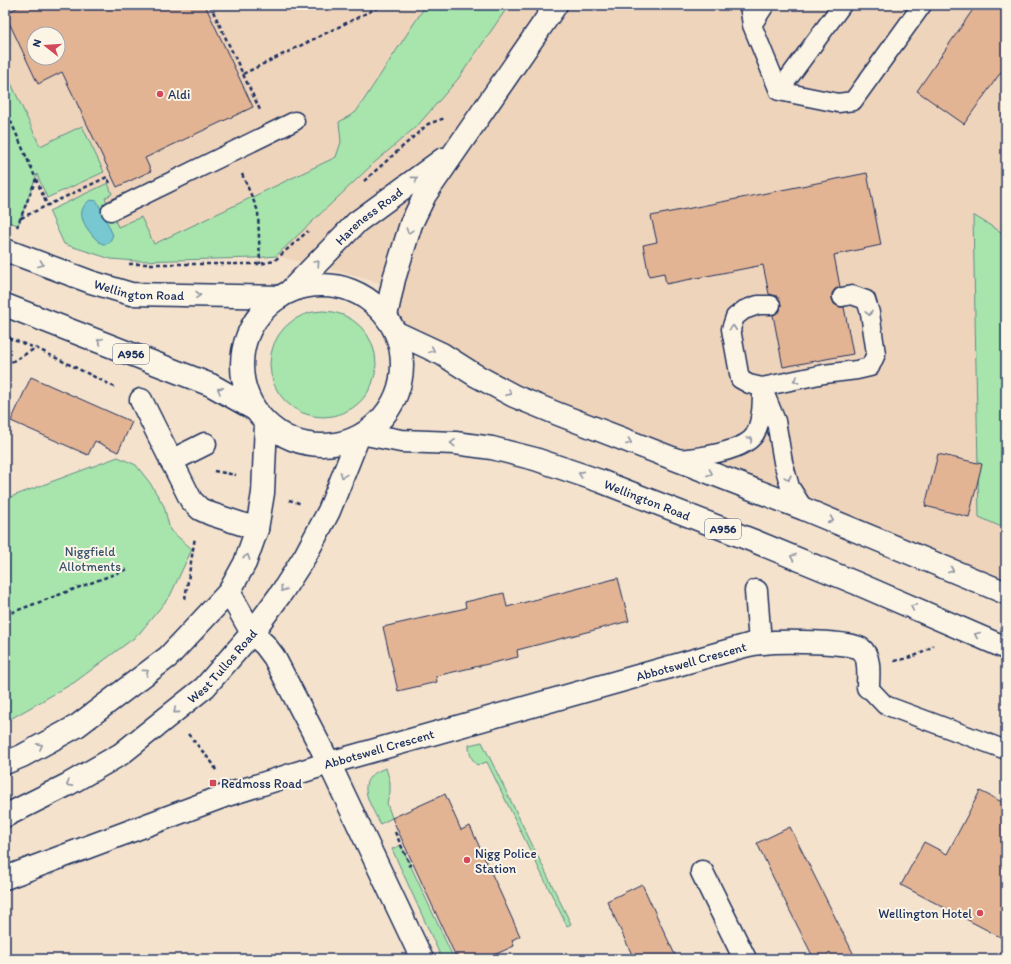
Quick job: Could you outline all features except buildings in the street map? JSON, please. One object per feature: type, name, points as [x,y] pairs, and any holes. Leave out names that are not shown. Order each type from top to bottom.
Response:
[{"type":"main road","name":"Hareness Road","points":[[392,324],[394,278],[411,224],[425,195],[556,5]]},
{"type":"main road","name":"Hareness Road","points":[[260,416],[246,390],[241,369],[244,348],[251,328],[263,311],[285,294],[357,222],[456,149]]},
{"type":"main road","name":"Wellington Road","points":[[6,251],[91,282],[132,294],[285,294]]},
{"type":"main road","points":[[285,294],[316,285],[342,287],[365,298],[392,324],[475,375],[514,396],[804,509],[1006,593]]},
{"type":"main road","name":"A956","points":[[5,305],[211,385],[260,416],[286,438],[310,445],[334,446],[362,436],[387,414],[400,389],[403,360],[392,324]]},
{"type":"main road","points":[[141,400],[191,500],[200,509],[211,514],[257,529]]},
{"type":"main road","points":[[5,763],[77,726],[122,690],[168,657],[229,592],[245,563],[257,529],[263,493],[260,416]]},
{"type":"main road","name":"Wellington Road","points":[[362,436],[401,441],[455,443],[492,448],[536,459],[600,481],[754,541],[856,583],[1006,648]]},
{"type":"main road","name":"West Tullos Road","points":[[5,816],[67,785],[122,754],[205,687],[252,633],[282,592],[301,562],[329,511],[362,436]]},
{"type":"main road","points":[[171,461],[205,444]]},
{"type":"main road","name":"Abbotswell Crescent","points":[[756,591],[760,643]]},
{"type":"main road","points":[[229,592],[252,633],[265,645],[274,657],[329,762],[422,959]]},
{"type":"main road","name":"Abbotswell Crescent","points":[[5,878],[227,795],[329,762],[741,647],[760,643],[801,642],[854,645],[861,648],[867,656]]},
{"type":"main road","points":[[867,656],[868,687]]},
{"type":"main road","points":[[702,872],[744,959]]},
{"type":"lane","points":[[749,5],[752,25],[779,91]]},
{"type":"lane","points":[[752,25],[765,5]]},
{"type":"lane","points":[[779,91],[842,5]]},
{"type":"lane","points":[[779,91],[838,103],[853,101],[922,5]]},
{"type":"lane","points":[[111,211],[295,121]]},
{"type":"lane","points":[[771,305],[758,306],[744,310],[735,317],[731,329],[740,379],[749,384],[762,387],[824,374],[870,367],[876,354],[870,313],[866,300],[852,295],[842,297]]},
{"type":"lane","points":[[674,459],[696,458],[732,450],[746,443],[756,434],[761,416],[762,387]]},
{"type":"lane","points":[[762,387],[776,421],[783,462],[790,487],[804,509]]},
{"type":"lane","points":[[868,687],[885,705],[1006,750]]},
{"type":"path","points":[[210,5],[262,114]]},
{"type":"path","points":[[244,74],[383,5]]},
{"type":"path","points":[[360,185],[428,124],[488,103]]},
{"type":"path","points":[[5,108],[47,205]]},
{"type":"path","points":[[232,153],[258,211],[260,264]]},
{"type":"path","points":[[6,251],[36,179]]},
{"type":"path","points":[[126,264],[260,264],[274,261],[308,231]]},
{"type":"path","points":[[5,334],[11,340],[36,348],[141,400]]},
{"type":"path","points":[[5,365],[13,362],[36,348]]},
{"type":"path","points":[[171,461],[238,476],[263,493],[329,511]]},
{"type":"path","points":[[185,600],[200,509]]},
{"type":"path","points":[[5,614],[128,569]]},
{"type":"path","points":[[867,656],[890,662],[912,657],[926,651],[936,642],[949,623]]},
{"type":"path","points":[[172,714],[214,765],[227,795]]},
{"type":"shaded area","points":[[5,5],[1006,5],[1006,593],[558,414],[397,333],[386,316],[390,286],[276,256],[255,258],[135,261],[111,259],[64,244],[49,211],[67,202],[5,70]]},
{"type":"green space","points":[[426,5],[509,5],[458,79],[418,125],[374,163],[276,256],[255,258],[135,261],[111,259],[64,244],[49,211],[108,183],[112,194],[105,198],[118,227],[141,217],[154,244],[336,157],[341,142],[339,122],[356,112]]},
{"type":"green space","points":[[5,70],[40,146],[82,126],[104,172],[47,198],[37,174],[18,225],[5,221]]},
{"type":"green space","points":[[973,215],[1006,235],[1006,529],[979,517]]},
{"type":"green space","points":[[323,311],[343,315],[361,326],[372,344],[376,364],[372,384],[361,402],[343,413],[323,417],[303,413],[285,402],[274,384],[270,364],[274,344],[285,326],[303,315]]},
{"type":"green space","name":"Niggfield Allotments","points":[[118,457],[136,465],[150,483],[164,506],[170,530],[192,549],[170,596],[138,635],[75,682],[5,721],[5,499]]},
{"type":"green space","points":[[482,742],[571,924],[567,926],[487,762],[477,765],[472,758],[469,745]]},
{"type":"green space","points":[[386,768],[390,782],[390,792],[387,803],[392,818],[380,824],[368,799],[366,784],[369,778]]},
{"type":"green space","points":[[401,845],[454,959],[442,959],[392,849]]},
{"type":"water","points":[[90,200],[97,201],[113,235],[109,243],[103,244],[99,242],[89,231],[82,218],[85,204]]},
{"type":"place","name":"Aldi","points":[[160,94]]},
{"type":"place","name":"Redmoss Road","points":[[213,783]]},
{"type":"place","name":"Nigg Police Station","points":[[467,860]]},
{"type":"place","name":"Wellington Hotel","points":[[980,913]]}]
